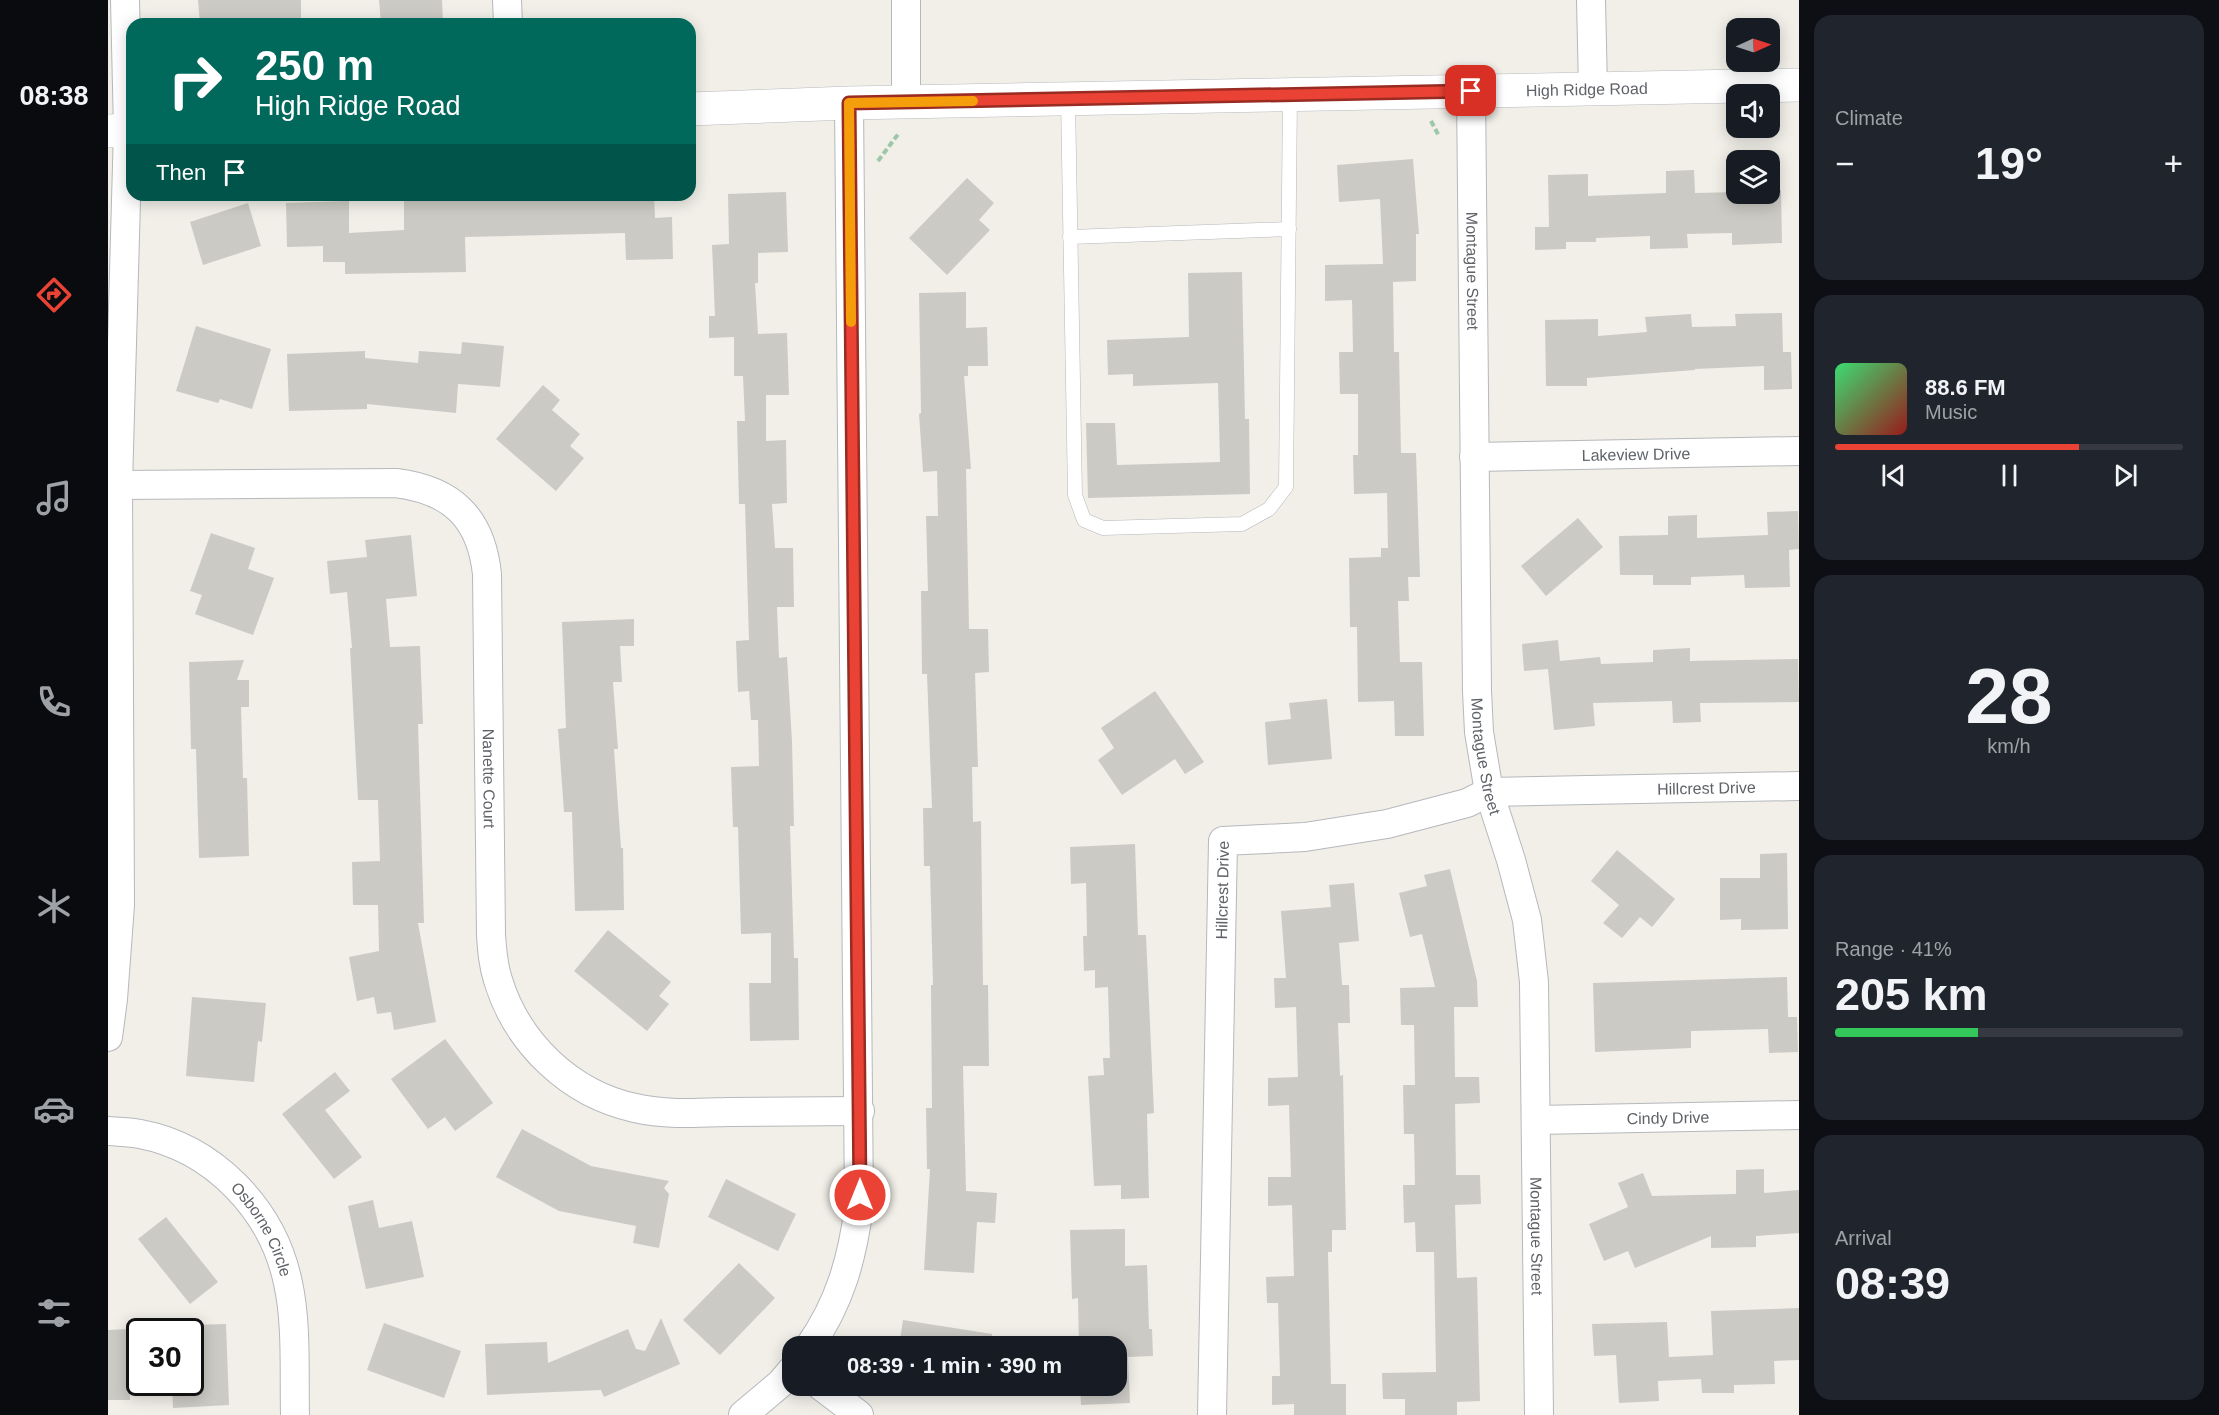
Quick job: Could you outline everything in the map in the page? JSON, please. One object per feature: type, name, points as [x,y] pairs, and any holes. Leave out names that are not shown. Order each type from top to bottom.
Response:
[{"type":"street","points":[[108,1038],[120,905],[118,485],[125,0]]},
{"type":"street","points":[[507,0],[508,18]]},
{"type":"street","points":[[906,0],[906,102]]},
{"type":"street","points":[[1591,0],[1593,89]]},
{"type":"street","name":"High Ridge Road","points":[[696,109],[849,103],[1799,85]]},
{"type":"street","name":"Montague Street","points":[[1471,91],[1479,732],[1489,792],[1527,920],[1534,982],[1539,1415]]},
{"type":"street","points":[[817,1336],[840,1292],[853,1250],[859,1207],[860,1111],[849,103]]},
{"type":"street","name":"Lakeview Drive","points":[[1474,457],[1799,451]]},
{"type":"street","name":"Nanette Court","points":[[118,485],[396,483],[418,486],[438,493],[465,514],[477,532],[485,553],[488,574],[490,935],[504,999],[526,1037],[540,1054],[573,1083],[593,1094],[634,1108],[677,1113],[860,1111]]},
{"type":"street","name":"Hillcrest Drive","points":[[1212,1415],[1222,841],[1305,837],[1387,824],[1467,803],[1489,792],[1799,786]]},
{"type":"street","name":"Cindy Drive","points":[[1536,1120],[1799,1115]]},
{"type":"street","name":"Osborne Circle","points":[[108,1131],[139,1133],[161,1139],[201,1158],[236,1186],[264,1221],[274,1240],[288,1283],[291,1305],[295,1415]]},
{"type":"street","points":[[743,1415],[782,1382]]},
{"type":"street","points":[[834,1396],[859,1415]]},
{"type":"lane","points":[[1068,99],[1075,495],[1083,520],[1103,528],[1242,524],[1269,509],[1286,487],[1290,95]]},
{"type":"lane","points":[[1070,237],[1289,229]]},
{"type":"building","points":[[198,0],[301,0],[301,18],[200,18]]},
{"type":"building","points":[[379,0],[442,0],[443,18],[380,18]]},
{"type":"building","points":[[1413,159],[1419,234],[1416,234],[1416,281],[1393,282],[1394,352],[1399,352],[1401,453],[1416,453],[1420,577],[1408,577],[1409,601],[1398,601],[1400,662],[1422,662],[1424,736],[1395,736],[1394,701],[1358,702],[1357,627],[1350,627],[1349,558],[1381,557],[1381,548],[1388,548],[1387,493],[1354,494],[1353,455],[1358,455],[1358,394],[1340,394],[1339,352],[1353,352],[1352,300],[1325,301],[1325,265],[1383,264],[1380,199],[1339,202],[1337,165]]},
{"type":"building","points":[[1694,170],[1695,193],[1726,192],[1726,204],[1780,204],[1781,190],[1782,243],[1732,245],[1732,233],[1687,234],[1688,248],[1650,249],[1650,236],[1596,238],[1596,242],[1566,242],[1566,249],[1535,250],[1535,227],[1549,227],[1548,175],[1588,174],[1588,196],[1666,193],[1666,171]]},
{"type":"building","points":[[967,178],[994,203],[979,220],[990,230],[947,275],[909,238]]},
{"type":"building","points":[[786,192],[788,252],[758,253],[758,283],[755,283],[758,334],[787,333],[789,395],[766,395],[766,441],[786,440],[787,503],[772,504],[775,548],[793,548],[794,607],[777,607],[779,658],[787,657],[792,741],[794,826],[790,826],[794,958],[798,958],[799,1040],[750,1041],[749,983],[771,983],[771,933],[741,934],[738,827],[733,827],[731,767],[759,766],[758,720],[751,720],[749,691],[738,692],[736,641],[749,640],[745,504],[739,504],[737,421],[745,421],[743,376],[734,376],[734,337],[709,338],[709,316],[715,316],[712,245],[729,244],[728,194]]},
{"type":"building","points":[[349,201],[349,233],[404,230],[404,201],[654,201],[655,218],[672,217],[673,259],[626,260],[625,233],[465,237],[466,272],[345,274],[345,262],[323,262],[323,246],[287,247],[286,203]]},
{"type":"building","points":[[248,203],[261,246],[203,265],[190,222]]},
{"type":"building","points":[[1242,272],[1245,419],[1249,419],[1250,494],[1088,498],[1086,423],[1115,423],[1117,465],[1220,462],[1218,383],[1133,386],[1133,374],[1108,375],[1107,340],[1189,337],[1188,273]]},
{"type":"building","points":[[966,292],[966,328],[987,327],[988,366],[968,366],[968,376],[964,376],[971,469],[966,469],[969,629],[988,629],[989,672],[975,673],[978,767],[972,767],[973,822],[981,821],[983,985],[988,985],[989,1066],[963,1066],[966,1191],[997,1193],[995,1223],[977,1222],[974,1273],[924,1270],[930,1169],[927,1169],[926,1108],[932,1108],[931,985],[933,985],[930,866],[924,866],[923,808],[932,808],[927,674],[922,674],[921,591],[928,591],[926,516],[938,516],[937,471],[923,472],[919,414],[921,413],[919,293]]},
{"type":"building","points":[[1782,313],[1783,352],[1791,352],[1792,389],[1764,390],[1764,366],[1587,378],[1587,386],[1546,386],[1545,320],[1598,319],[1598,336],[1647,332],[1645,317],[1691,314],[1692,327],[1736,326],[1735,314]]},
{"type":"building","points":[[196,326],[271,349],[252,409],[220,399],[218,403],[176,391]]},
{"type":"building","points":[[462,342],[504,346],[500,387],[458,384],[456,413],[367,404],[367,409],[289,411],[287,354],[365,351],[365,358],[418,363],[419,351],[461,354]]},
{"type":"building","points":[[543,385],[560,400],[552,410],[580,434],[570,446],[584,458],[556,491],[496,439]]},
{"type":"building","points":[[1798,511],[1799,549],[1789,550],[1790,587],[1745,588],[1744,575],[1691,577],[1691,585],[1653,585],[1653,575],[1620,575],[1619,536],[1668,535],[1668,516],[1697,515],[1697,538],[1768,535],[1767,512]]},
{"type":"building","points":[[1578,518],[1603,547],[1546,596],[1521,566]]},
{"type":"building","points":[[211,533],[255,548],[248,569],[274,578],[253,635],[195,614],[202,595],[190,591]]},
{"type":"building","points":[[411,535],[417,596],[386,599],[390,647],[420,646],[423,724],[418,724],[424,923],[418,923],[436,1022],[394,1030],[391,1012],[377,1014],[374,997],[357,1001],[349,957],[379,951],[378,905],[353,905],[352,862],[380,861],[378,800],[358,800],[350,648],[352,648],[347,592],[330,594],[327,561],[367,557],[365,540]]},
{"type":"building","points":[[634,619],[634,646],[620,646],[622,682],[613,682],[618,749],[614,749],[621,848],[623,848],[624,910],[575,911],[572,812],[564,812],[558,729],[566,728],[562,622]]},
{"type":"building","points":[[1558,640],[1560,661],[1600,657],[1601,664],[1653,662],[1653,650],[1690,648],[1690,661],[1798,659],[1799,702],[1700,703],[1701,722],[1673,723],[1672,701],[1593,703],[1595,726],[1554,730],[1548,669],[1524,671],[1522,644]]},
{"type":"building","points":[[244,660],[237,680],[249,680],[249,707],[241,707],[243,778],[247,778],[249,856],[199,858],[196,749],[191,749],[189,662]]},
{"type":"building","points":[[1155,691],[1204,762],[1185,774],[1175,759],[1122,795],[1098,760],[1114,748],[1101,728]]},
{"type":"building","points":[[1327,699],[1332,759],[1268,765],[1265,722],[1291,719],[1289,703]]},
{"type":"building","points":[[1135,844],[1138,935],[1146,935],[1154,1113],[1147,1114],[1149,1198],[1121,1199],[1121,1185],[1094,1186],[1088,1076],[1104,1075],[1103,1058],[1110,1058],[1108,987],[1095,988],[1095,970],[1084,971],[1083,936],[1087,936],[1086,883],[1071,884],[1070,847]]},
{"type":"building","points":[[1617,850],[1675,899],[1652,927],[1640,917],[1622,938],[1603,923],[1619,905],[1591,881]]},
{"type":"building","points":[[1787,853],[1788,929],[1741,930],[1741,919],[1720,920],[1720,878],[1760,878],[1760,854]]},
{"type":"building","points":[[1450,869],[1477,981],[1478,1007],[1454,1007],[1455,1077],[1479,1077],[1480,1103],[1455,1104],[1456,1175],[1480,1175],[1481,1204],[1455,1205],[1457,1278],[1477,1277],[1480,1401],[1457,1402],[1457,1415],[1405,1415],[1405,1399],[1383,1399],[1382,1373],[1436,1372],[1434,1252],[1416,1252],[1415,1222],[1404,1223],[1403,1185],[1415,1185],[1414,1134],[1404,1134],[1403,1085],[1415,1085],[1414,1025],[1401,1025],[1400,988],[1435,987],[1422,934],[1410,937],[1399,893],[1427,886],[1424,875]]},
{"type":"building","points":[[1354,883],[1359,941],[1339,943],[1342,985],[1349,985],[1350,1023],[1338,1023],[1340,1076],[1343,1075],[1346,1230],[1332,1230],[1332,1252],[1328,1252],[1331,1384],[1346,1384],[1346,1415],[1294,1415],[1294,1404],[1272,1405],[1272,1376],[1280,1376],[1278,1303],[1267,1303],[1266,1277],[1294,1276],[1292,1205],[1268,1206],[1268,1177],[1291,1177],[1289,1105],[1268,1106],[1268,1078],[1298,1077],[1296,1007],[1275,1008],[1274,978],[1286,978],[1281,911],[1331,907],[1329,885]]},
{"type":"building","points":[[608,930],[671,982],[659,996],[669,1004],[647,1031],[574,971]]},
{"type":"building","points":[[1787,977],[1788,1017],[1797,1017],[1798,1052],[1769,1053],[1768,1029],[1691,1031],[1691,1048],[1595,1052],[1593,983]]},
{"type":"building","points":[[192,997],[266,1003],[262,1042],[258,1041],[254,1082],[186,1076]]},
{"type":"building","points":[[445,1039],[493,1103],[455,1131],[445,1117],[428,1129],[391,1079]]},
{"type":"building","points":[[335,1072],[350,1091],[325,1110],[362,1157],[334,1179],[282,1114]]},
{"type":"building","points":[[522,1129],[591,1166],[669,1181],[664,1188],[669,1194],[659,1248],[633,1243],[636,1226],[559,1211],[496,1177]]},
{"type":"building","points":[[1764,1169],[1764,1193],[1799,1190],[1799,1233],[1756,1236],[1756,1247],[1711,1248],[1711,1236],[1635,1268],[1628,1251],[1604,1261],[1589,1224],[1628,1207],[1618,1183],[1643,1173],[1652,1196],[1736,1194],[1736,1170]]},
{"type":"building","points":[[726,1179],[796,1214],[778,1251],[708,1217]]},
{"type":"building","points":[[373,1200],[379,1228],[412,1221],[424,1277],[366,1289],[348,1206]]},
{"type":"building","points":[[166,1217],[218,1282],[190,1304],[138,1239]]},
{"type":"building","points":[[1125,1229],[1125,1266],[1147,1265],[1149,1329],[1152,1329],[1153,1356],[1128,1357],[1130,1403],[1081,1405],[1081,1396],[1127,1396],[1127,1336],[1079,1336],[1078,1298],[1072,1299],[1070,1230]]},
{"type":"building","points":[[739,1263],[775,1298],[720,1355],[683,1320]]},
{"type":"building","points":[[1799,1308],[1799,1360],[1774,1361],[1775,1384],[1734,1385],[1734,1393],[1702,1393],[1701,1379],[1658,1381],[1659,1401],[1619,1403],[1616,1355],[1594,1356],[1592,1324],[1667,1322],[1669,1357],[1713,1355],[1711,1311]]},
{"type":"building","points":[[661,1318],[680,1364],[604,1397],[601,1390],[487,1395],[485,1344],[547,1342],[548,1363],[628,1329],[636,1349],[645,1351]]},
{"type":"building","points":[[903,1320],[992,1334],[992,1336],[901,1336]]},
{"type":"building","points":[[384,1323],[461,1351],[444,1398],[367,1370]]},
{"type":"building","points":[[226,1324],[229,1405],[173,1408],[173,1396],[204,1396],[204,1325]]},
{"type":"building","points":[[126,1329],[126,1396],[130,1396],[130,1400],[108,1400],[108,1330]]},
{"type":"slow traffic","points":[[851,322],[849,103],[973,101]]},
{"type":"route","points":[[860,1195],[849,103],[1471,91]]}]
